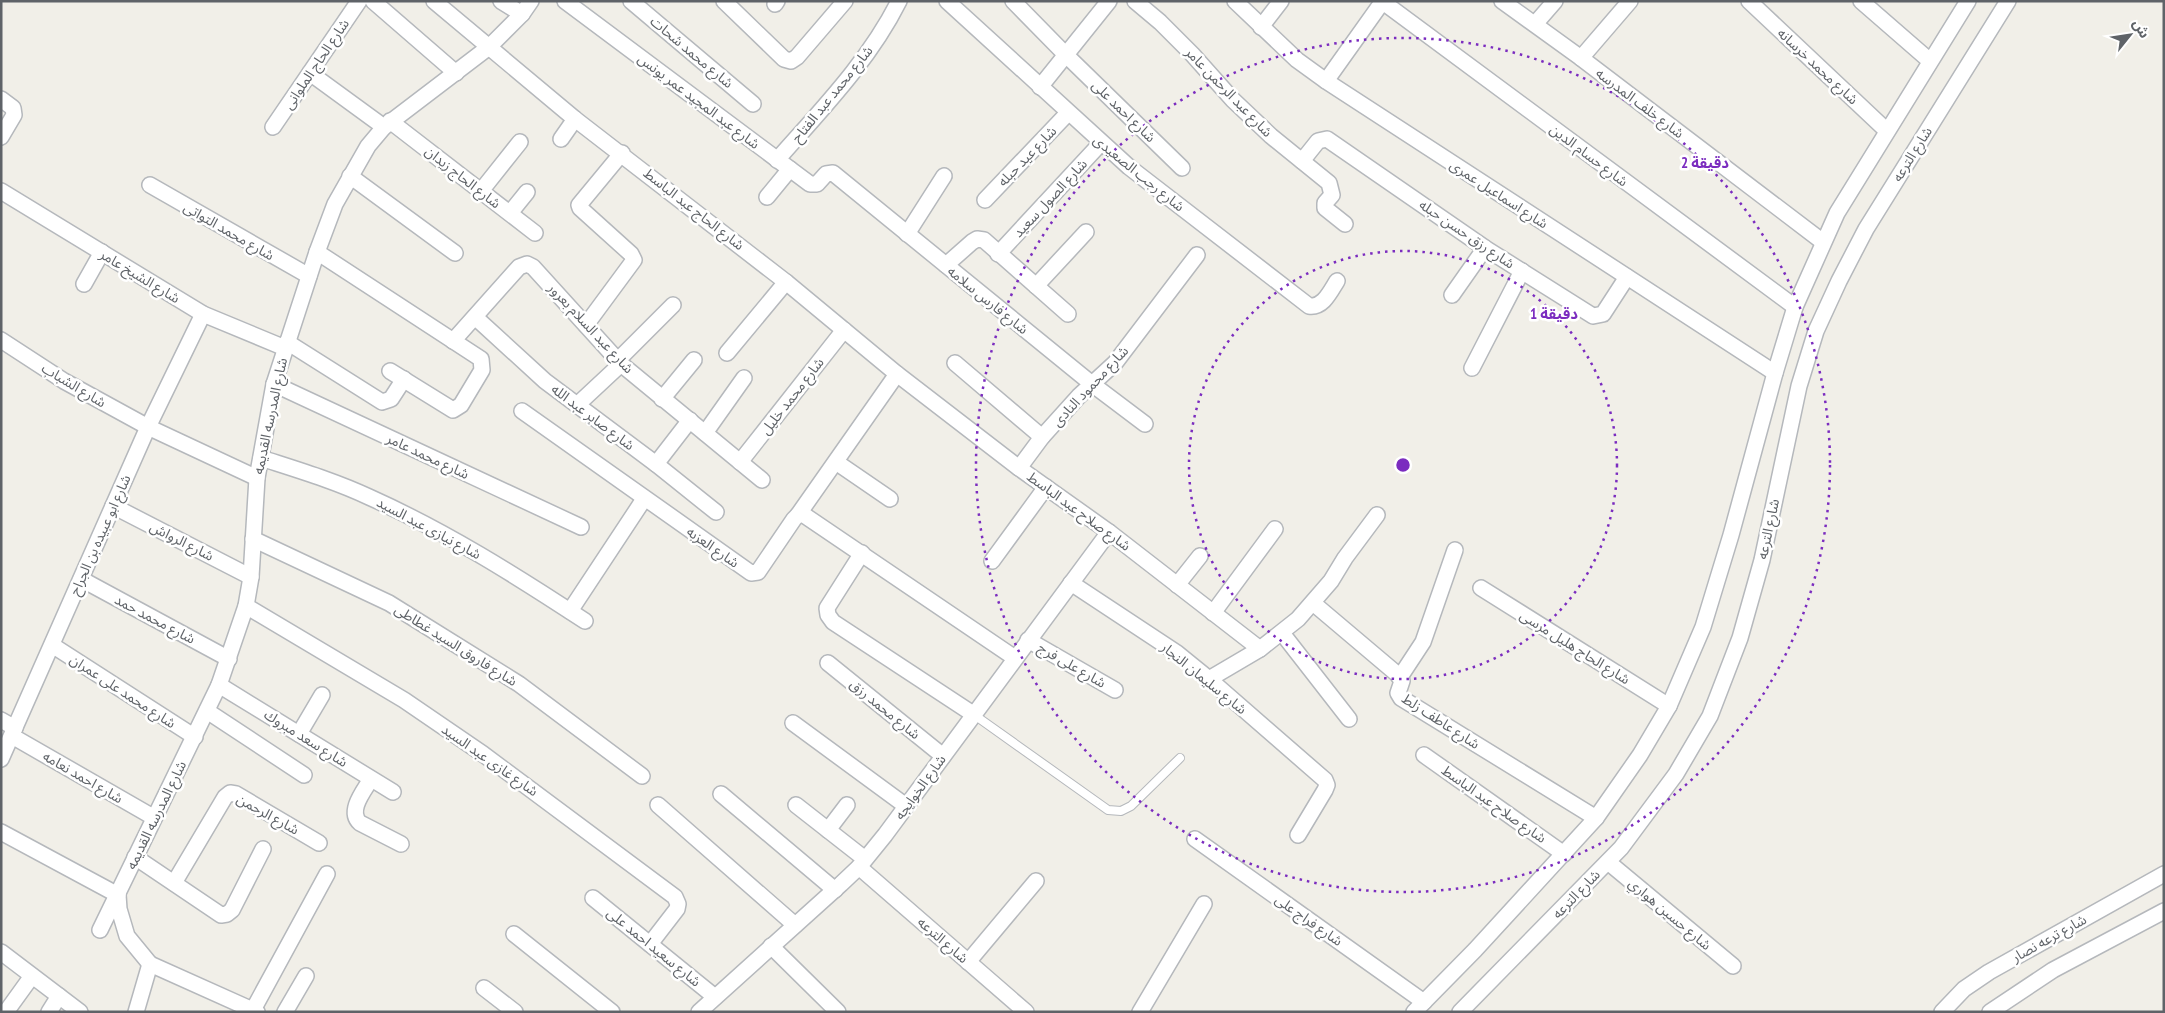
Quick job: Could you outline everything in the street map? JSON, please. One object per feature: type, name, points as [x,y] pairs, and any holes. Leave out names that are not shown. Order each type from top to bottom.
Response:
[{"type":"street","name":"شارع الحاج الملوانى","points":[[273,127],[359,1]]},
{"type":"street","points":[[373,1],[456,73]]},
{"type":"street","name":"شارع الحاج عبد الباسط","points":[[434,1],[575,119],[622,153],[786,282],[897,374]]},
{"type":"street","points":[[501,1],[522,14]]},
{"type":"street","name":"شارع المدرسه القديمه","points":[[100,930],[153,818],[195,737],[229,659],[246,606],[251,577],[257,478],[274,384],[317,252],[335,204],[368,146],[387,124],[489,47],[522,14],[532,1]]},
{"type":"street","name":"شارع عبد المجيد عمر يونس","points":[[566,1],[813,186],[826,174],[833,173]]},
{"type":"street","name":"شارع محمد شحات","points":[[630,1],[753,104]]},
{"type":"street","points":[[724,1],[784,59],[791,61],[797,57],[845,1]]},
{"type":"street","name":"شارع محمد عبد الفتاح","points":[[777,160],[851,75],[899,1]]},
{"type":"street","name":"شارع احمد على","points":[[1014,1],[1066,55],[1182,168]]},
{"type":"street","points":[[1040,87],[1109,1]]},
{"type":"street","name":"شارع عبد الرحمن عامر","points":[[1135,1],[1160,22],[1233,100],[1271,136],[1329,183],[1332,195],[1325,203],[1325,208],[1345,224]]},
{"type":"street","name":"شارع اسماعيل عمرى","points":[[1235,1],[1297,60],[1326,81],[1775,373]]},
{"type":"street","points":[[1261,27],[1281,1]]},
{"type":"street","name":"شارع خلف المدرسه","points":[[1502,1],[1581,58],[1823,242]]},
{"type":"street","points":[[1535,24],[1555,1]]},
{"type":"street","points":[[1581,58],[1630,1]]},
{"type":"street","name":"شارع محمد خرسانه","points":[[1749,1],[1887,131]]},
{"type":"street","points":[[1861,1],[1930,61]]},
{"type":"street","points":[[1419,1007],[1596,818],[1640,755],[1669,706],[1703,627],[1795,307],[1837,213],[1968,1]]},
{"type":"street","name":"شارع الترعه","points":[[1460,1012],[1621,848],[1676,774],[1710,716],[1740,638],[1762,560],[1799,386],[1816,332],[1839,281],[1866,229],[2008,1]]},
{"type":"street","points":[[1326,81],[1383,2]]},
{"type":"street","name":"شارع حسام الدين","points":[[1383,2],[1795,307]]},
{"type":"street","name":"شارع رجب الصعيدى","points":[[952,3],[1101,143],[1308,306],[1315,307],[1321,304],[1337,281]]},
{"type":"street","name":"شارع الحاج زيدان","points":[[310,73],[387,124],[481,191],[535,233]]},
{"type":"street","points":[[1,99],[13,108],[14,115],[1,137]]},
{"type":"street","name":"شارع عيد حبله","points":[[986,200],[1068,113]]},
{"type":"street","points":[[561,138],[575,119]]},
{"type":"street","name":"شارع رزق حسن حبله","points":[[1302,161],[1318,141],[1327,139],[1485,248],[1593,316],[1603,314],[1627,277]]},
{"type":"street","points":[[481,191],[520,142]]},
{"type":"street","name":"شارع الصول سعيد","points":[[998,254],[1101,143]]},
{"type":"street","points":[[586,325],[633,263],[634,257],[580,208],[581,201],[622,153]]},
{"type":"street","points":[[768,197],[790,169]]},
{"type":"street","name":"شارع فارس سلامه","points":[[833,173],[1092,384],[1145,424]]},
{"type":"street","points":[[350,176],[455,253]]},
{"type":"street","points":[[907,234],[944,176]]},
{"type":"street","name":"شارع محمد التواتى","points":[[150,185],[309,276]]},
{"type":"street","name":"شارع الشيخ عامر","points":[[1,191],[203,314],[286,345],[382,402],[391,400],[404,379]]},
{"type":"street","points":[[510,214],[527,192]]},
{"type":"street","points":[[1036,286],[1086,232]]},
{"type":"street","points":[[946,265],[977,239],[984,240],[1068,314]]},
{"type":"street","points":[[1452,296],[1485,248]]},
{"type":"street","points":[[84,284],[102,252]]},
{"type":"street","points":[[317,252],[481,359],[482,370],[458,409],[449,409],[390,371]]},
{"type":"street","name":"شارع محمود النادى","points":[[1019,468],[1042,437],[1078,396],[1115,363],[1197,255]]},
{"type":"street","name":"شارع عبد السلام بعرور","points":[[453,341],[519,267],[527,264],[533,266],[620,362],[662,399],[762,480]]},
{"type":"street","points":[[1472,368],[1522,271]]},
{"type":"street","points":[[727,353],[786,282]]},
{"type":"street","points":[[577,405],[673,305]]},
{"type":"street","name":"شارع ابو عبيده بن الجراح","points":[[1,759],[148,427],[203,314]]},
{"type":"street","name":"شارع صابر عبد الله","points":[[475,317],[545,381],[656,464],[716,512]]},
{"type":"street","name":"شارع محمد خليل","points":[[740,462],[844,330]]},
{"type":"street","name":"شارع الشباب","points":[[1,340],[64,381],[148,427],[257,478]]},
{"type":"street","points":[[662,399],[694,360]]},
{"type":"street","points":[[955,363],[1042,437]]},
{"type":"street","name":"شارع العزبه","points":[[522,412],[751,573],[758,572],[897,374]]},
{"type":"street","name":"شارع صلاح عبد الباسط","points":[[897,374],[1019,468],[1110,532],[1260,649]]},
{"type":"street","points":[[705,433],[744,378]]},
{"type":"street","name":"شارع محمد عامر","points":[[274,384],[581,527]]},
{"type":"street","points":[[656,464],[690,420]]},
{"type":"street","name":"شارع نيازى عبد السيد","points":[[261,458],[326,480],[403,512],[491,561],[584,621]]},
{"type":"street","points":[[836,462],[890,499]]},
{"type":"street","points":[[992,561],[1046,487]]},
{"type":"street","points":[[570,611],[644,499]]},
{"type":"street","name":"شارع الرواش","points":[[114,506],[251,577]]},
{"type":"street","points":[[798,515],[804,514],[810,517],[1015,658]]},
{"type":"street","points":[[1209,679],[1260,649],[1282,633],[1313,603],[1377,515]]},
{"type":"street","points":[[1212,613],[1275,529]]},
{"type":"street","name":"شارع الخوايجه","points":[[706,1007],[795,924],[835,890],[862,863],[1110,532]]},
{"type":"street","name":"شارع فاروق السيد غطاطى","points":[[253,538],[389,603],[519,684],[642,776]]},
{"type":"street","points":[[1400,677],[1423,642],[1455,550]]},
{"type":"street","points":[[862,553],[827,608],[828,615],[833,622],[974,714]]},
{"type":"street","points":[[1177,585],[1200,556]]},
{"type":"street","name":"شارع محمد حمد","points":[[81,579],[229,659]]},
{"type":"street","name":"شارع سليمان النجار","points":[[1071,583],[1177,654],[1209,679],[1321,776],[1327,785],[1298,835]]},
{"type":"street","name":"شارع الحاج هليل مرسى","points":[[1481,588],[1669,706]]},
{"type":"street","name":"شارع عاطف زلط","points":[[1313,603],[1400,677],[1402,685],[1398,693],[1401,698],[1596,818]]},
{"type":"street","name":"شارع غازى عبد السيد","points":[[246,606],[404,700],[484,754],[675,897],[678,904],[677,909],[650,944]]},
{"type":"street","points":[[1282,633],[1349,719]]},
{"type":"street","name":"شارع على فرج","points":[[1028,640],[1115,690]]},
{"type":"street","name":"شارع محمد على عمران","points":[[52,645],[195,737]]},
{"type":"street","name":"شارع محمد رزق","points":[[828,662],[942,756]]},
{"type":"street","name":"شارع سعد مبروك","points":[[219,685],[393,792]]},
{"type":"street","points":[[299,734],[322,695]]},
{"type":"street","points":[[207,711],[304,776]]},
{"type":"street","name":"شارع احمد نعامه","points":[[1,720],[14,732],[153,818]]},
{"type":"street","points":[[793,723],[906,806]]},
{"type":"street","name":"شارع صلاح عبد الباسط","points":[[1424,755],[1564,854]]},
{"type":"street","points":[[371,778],[354,810],[355,817],[360,823],[401,844]]},
{"type":"street","name":"شارع الرحمن","points":[[174,883],[230,793],[236,794],[319,843]]},
{"type":"street","points":[[721,794],[835,890]]},
{"type":"street","points":[[658,805],[795,924]]},
{"type":"street","name":"شارع الترعه","points":[[796,805],[828,830],[968,962],[1026,1012]]},
{"type":"street","points":[[828,830],[847,805]]},
{"type":"street","points":[[1,832],[118,895],[122,923],[127,936],[150,964],[255,1011],[327,874]]},
{"type":"street","name":"شارع فراج على","points":[[1195,839],[1419,1007]]},
{"type":"street","points":[[135,857],[221,914],[227,914],[232,910],[263,849]]},
{"type":"street","name":"شارع حسين هواري","points":[[1608,862],[1733,966]]},
{"type":"street","name":"شارع ترعه نصار","points":[[1942,1012],[1964,989],[1989,972],[2164,874]]},
{"type":"street","points":[[968,962],[1036,881]]},
{"type":"street","name":"شارع سعيد احمد على","points":[[593,898],[650,944],[706,1007]]},
{"type":"street","points":[[1140,1012],[1204,904]]},
{"type":"street","points":[[1990,1012],[2053,970],[2164,911]]},
{"type":"street","points":[[514,934],[612,1012]]},
{"type":"street","points":[[771,946],[838,1012]]},
{"type":"street","points":[[1,952],[80,1012]]},
{"type":"street","points":[[136,1012],[150,964]]},
{"type":"street","points":[[6,1012],[32,976]]},
{"type":"street","points":[[285,1012],[306,976]]},
{"type":"street","points":[[484,988],[515,1012]]},
{"type":"street","points":[[49,1012],[60,996]]},
{"type":"lane","points":[[974,714],[1108,810],[1121,811],[1131,806],[1180,758]]}]
